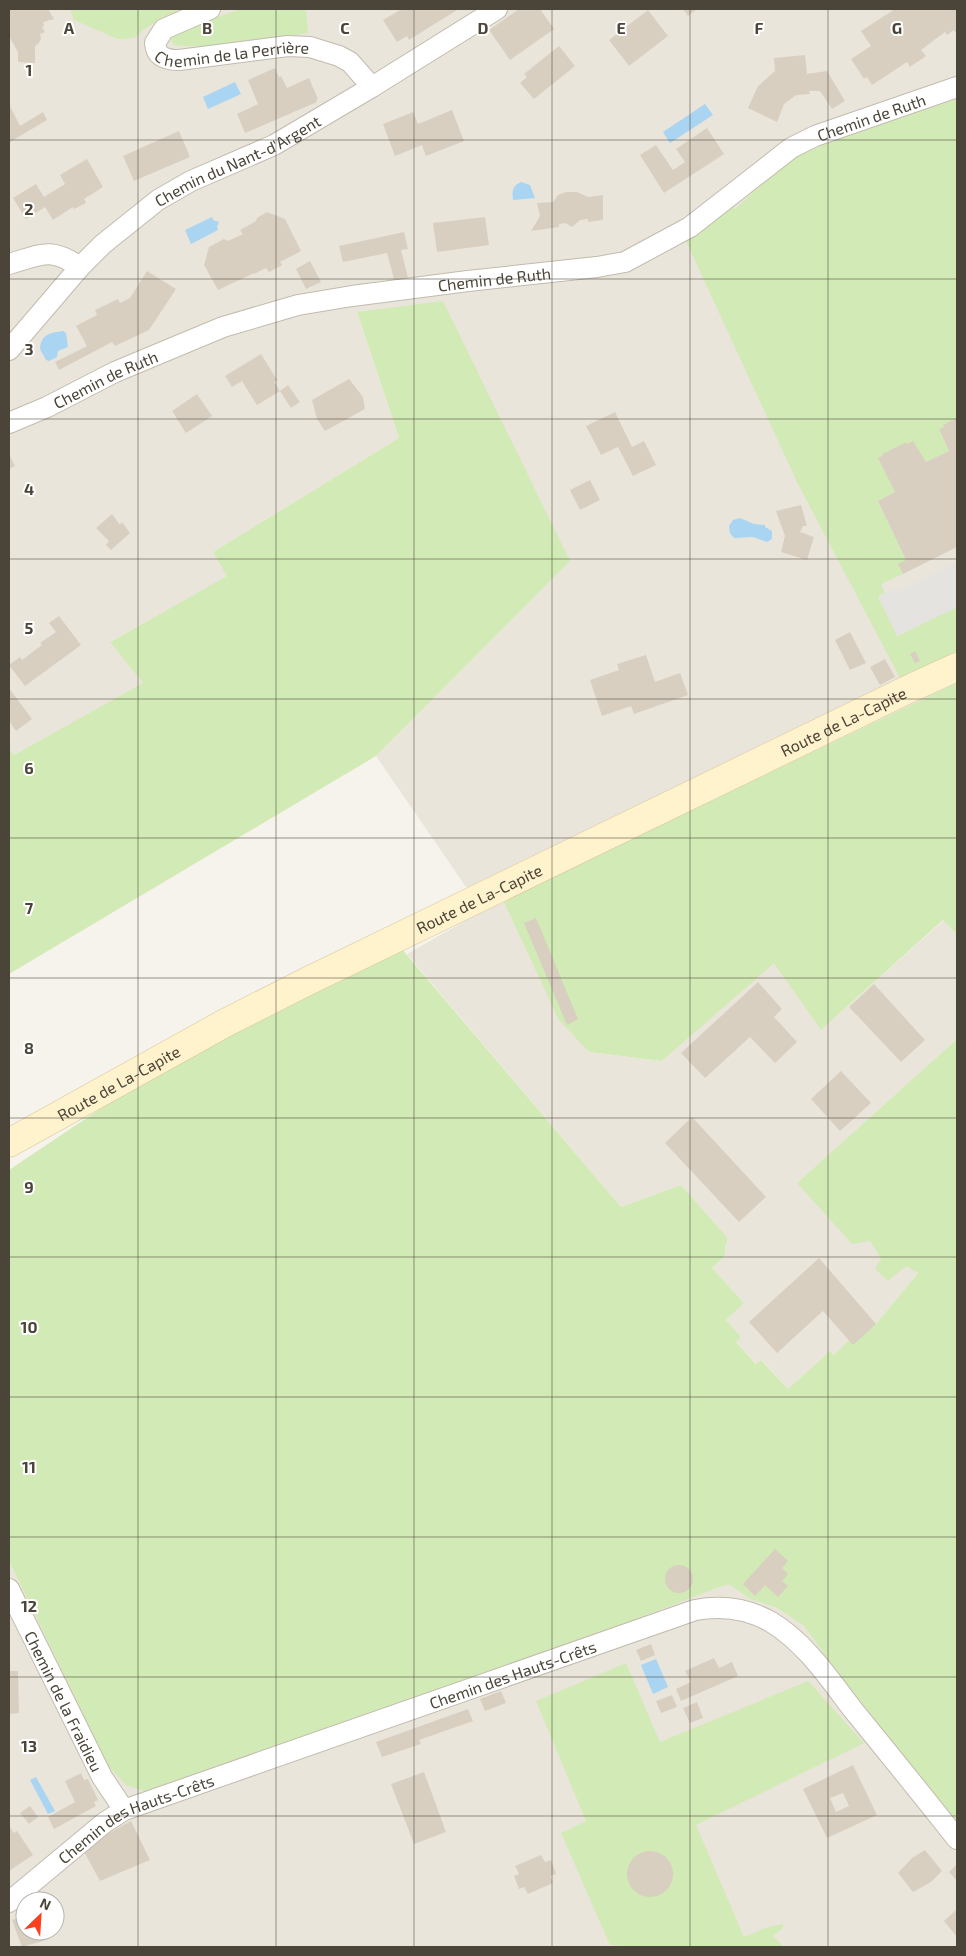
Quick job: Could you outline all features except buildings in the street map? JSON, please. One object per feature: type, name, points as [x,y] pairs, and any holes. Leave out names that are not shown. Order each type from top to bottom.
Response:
[{"type":"street","name":"Chemin de la Perrière","points":[[210,9],[164,29],[155,43],[159,54],[166,59],[179,60],[288,46],[310,47],[339,56],[350,62],[372,87]]},
{"type":"street","name":"Chemin du Nant-d'Argent","points":[[9,350],[80,267],[103,244],[158,200],[191,181],[274,145],[372,87],[497,9]]},
{"type":"street","name":"Chemin de Ruth","points":[[9,423],[47,407],[115,372],[223,327],[298,305],[468,281],[597,268],[625,262],[690,228],[791,148],[815,136],[957,87]]},
{"type":"street","points":[[9,264],[53,253],[66,258],[80,267]]},
{"type":"street","name":"Route de La-Capite","points":[[9,1143],[225,1023],[308,981],[906,690],[957,667]]},
{"type":"street","name":"Chemin de la Fraidieu","points":[[9,1589],[102,1777],[124,1810]]},
{"type":"street","name":"Chemin des Hauts-Crêts","points":[[9,1902],[104,1823],[124,1810],[695,1610],[722,1607],[742,1610],[760,1616],[786,1632],[822,1670],[957,1839]]},
{"type":"shaded area","points":[[9,9],[957,9],[957,683],[503,900],[588,1052],[662,1061],[774,962],[821,1030],[944,920],[957,934],[957,1039],[797,1183],[870,1241],[881,1259],[888,1280],[906,1265],[918,1273],[876,1324],[834,1355],[830,1351],[788,1389],[762,1360],[757,1364],[736,1342],[741,1337],[726,1320],[744,1303],[712,1268],[725,1256],[728,1238],[681,1185],[621,1207],[407,954],[502,900],[466,887],[376,756],[570,561],[357,312],[399,438],[213,552],[228,576],[111,641],[144,683],[14,755],[9,748]]},
{"type":"shaded area","points":[[957,562],[957,607],[897,636],[878,596],[895,588],[897,591]]},
{"type":"shaded area","points":[[9,1561],[108,1766],[650,1612],[722,1586],[730,1585],[750,1599],[777,1608],[804,1626],[835,1669],[957,1823],[957,1947],[9,1947]]},
{"type":"green space","points":[[70,9],[181,9],[147,27],[134,38],[118,39],[74,20]]},
{"type":"green space","points":[[240,9],[306,9],[308,33],[224,45],[173,45],[171,37],[189,27]]},
{"type":"green space","points":[[957,99],[957,418],[939,429],[949,451],[926,462],[907,443],[882,454],[883,456],[879,458],[895,492],[878,501],[906,560],[903,574],[881,584],[885,593],[878,597],[898,636],[957,607],[957,651],[900,678],[797,482],[686,241],[732,207],[735,209],[774,173],[795,157],[828,143]]},
{"type":"green space","points":[[443,301],[570,561],[376,756],[9,974],[9,748],[14,755],[143,683],[110,642],[227,576],[213,552],[399,438],[357,312]]},
{"type":"green space","points":[[957,683],[957,934],[943,920],[821,1030],[774,963],[662,1061],[589,1052],[559,1020],[503,900]]},
{"type":"green space","points":[[401,948],[621,1207],[681,1185],[728,1238],[725,1256],[712,1268],[744,1303],[726,1320],[741,1337],[736,1342],[756,1364],[761,1360],[788,1389],[830,1351],[834,1355],[849,1340],[876,1324],[918,1273],[906,1266],[888,1281],[875,1269],[881,1259],[870,1241],[852,1244],[797,1183],[957,1039],[957,1823],[835,1669],[804,1626],[777,1608],[750,1599],[730,1585],[722,1586],[435,1692],[147,1792],[126,1785],[108,1766],[9,1561],[9,1170],[133,1087],[289,1003]]},
{"type":"green space","points":[[626,1663],[660,1742],[808,1681],[864,1743],[696,1825],[744,1937],[768,1927],[783,1924],[783,1928],[773,1936],[784,1947],[647,1947],[610,1945],[561,1833],[586,1821],[536,1701]]},
{"type":"water","points":[[235,82],[241,94],[208,109],[203,97]]},
{"type":"water","points":[[705,104],[713,115],[670,143],[663,132]]},
{"type":"water","points":[[521,182],[530,185],[535,198],[513,200],[513,190]]},
{"type":"water","points":[[212,217],[213,220],[219,222],[218,230],[191,244],[185,230]]},
{"type":"water","points":[[63,331],[66,333],[68,347],[58,351],[57,357],[49,361],[46,360],[40,349],[42,340],[47,335]]},
{"type":"water","points":[[740,518],[754,524],[765,525],[765,527],[772,531],[772,539],[767,542],[753,537],[734,538],[730,533],[729,526],[733,520]]},
{"type":"water","points":[[656,1659],[668,1687],[653,1694],[641,1665]]},
{"type":"water","points":[[36,1777],[55,1811],[48,1814],[30,1780]]}]
